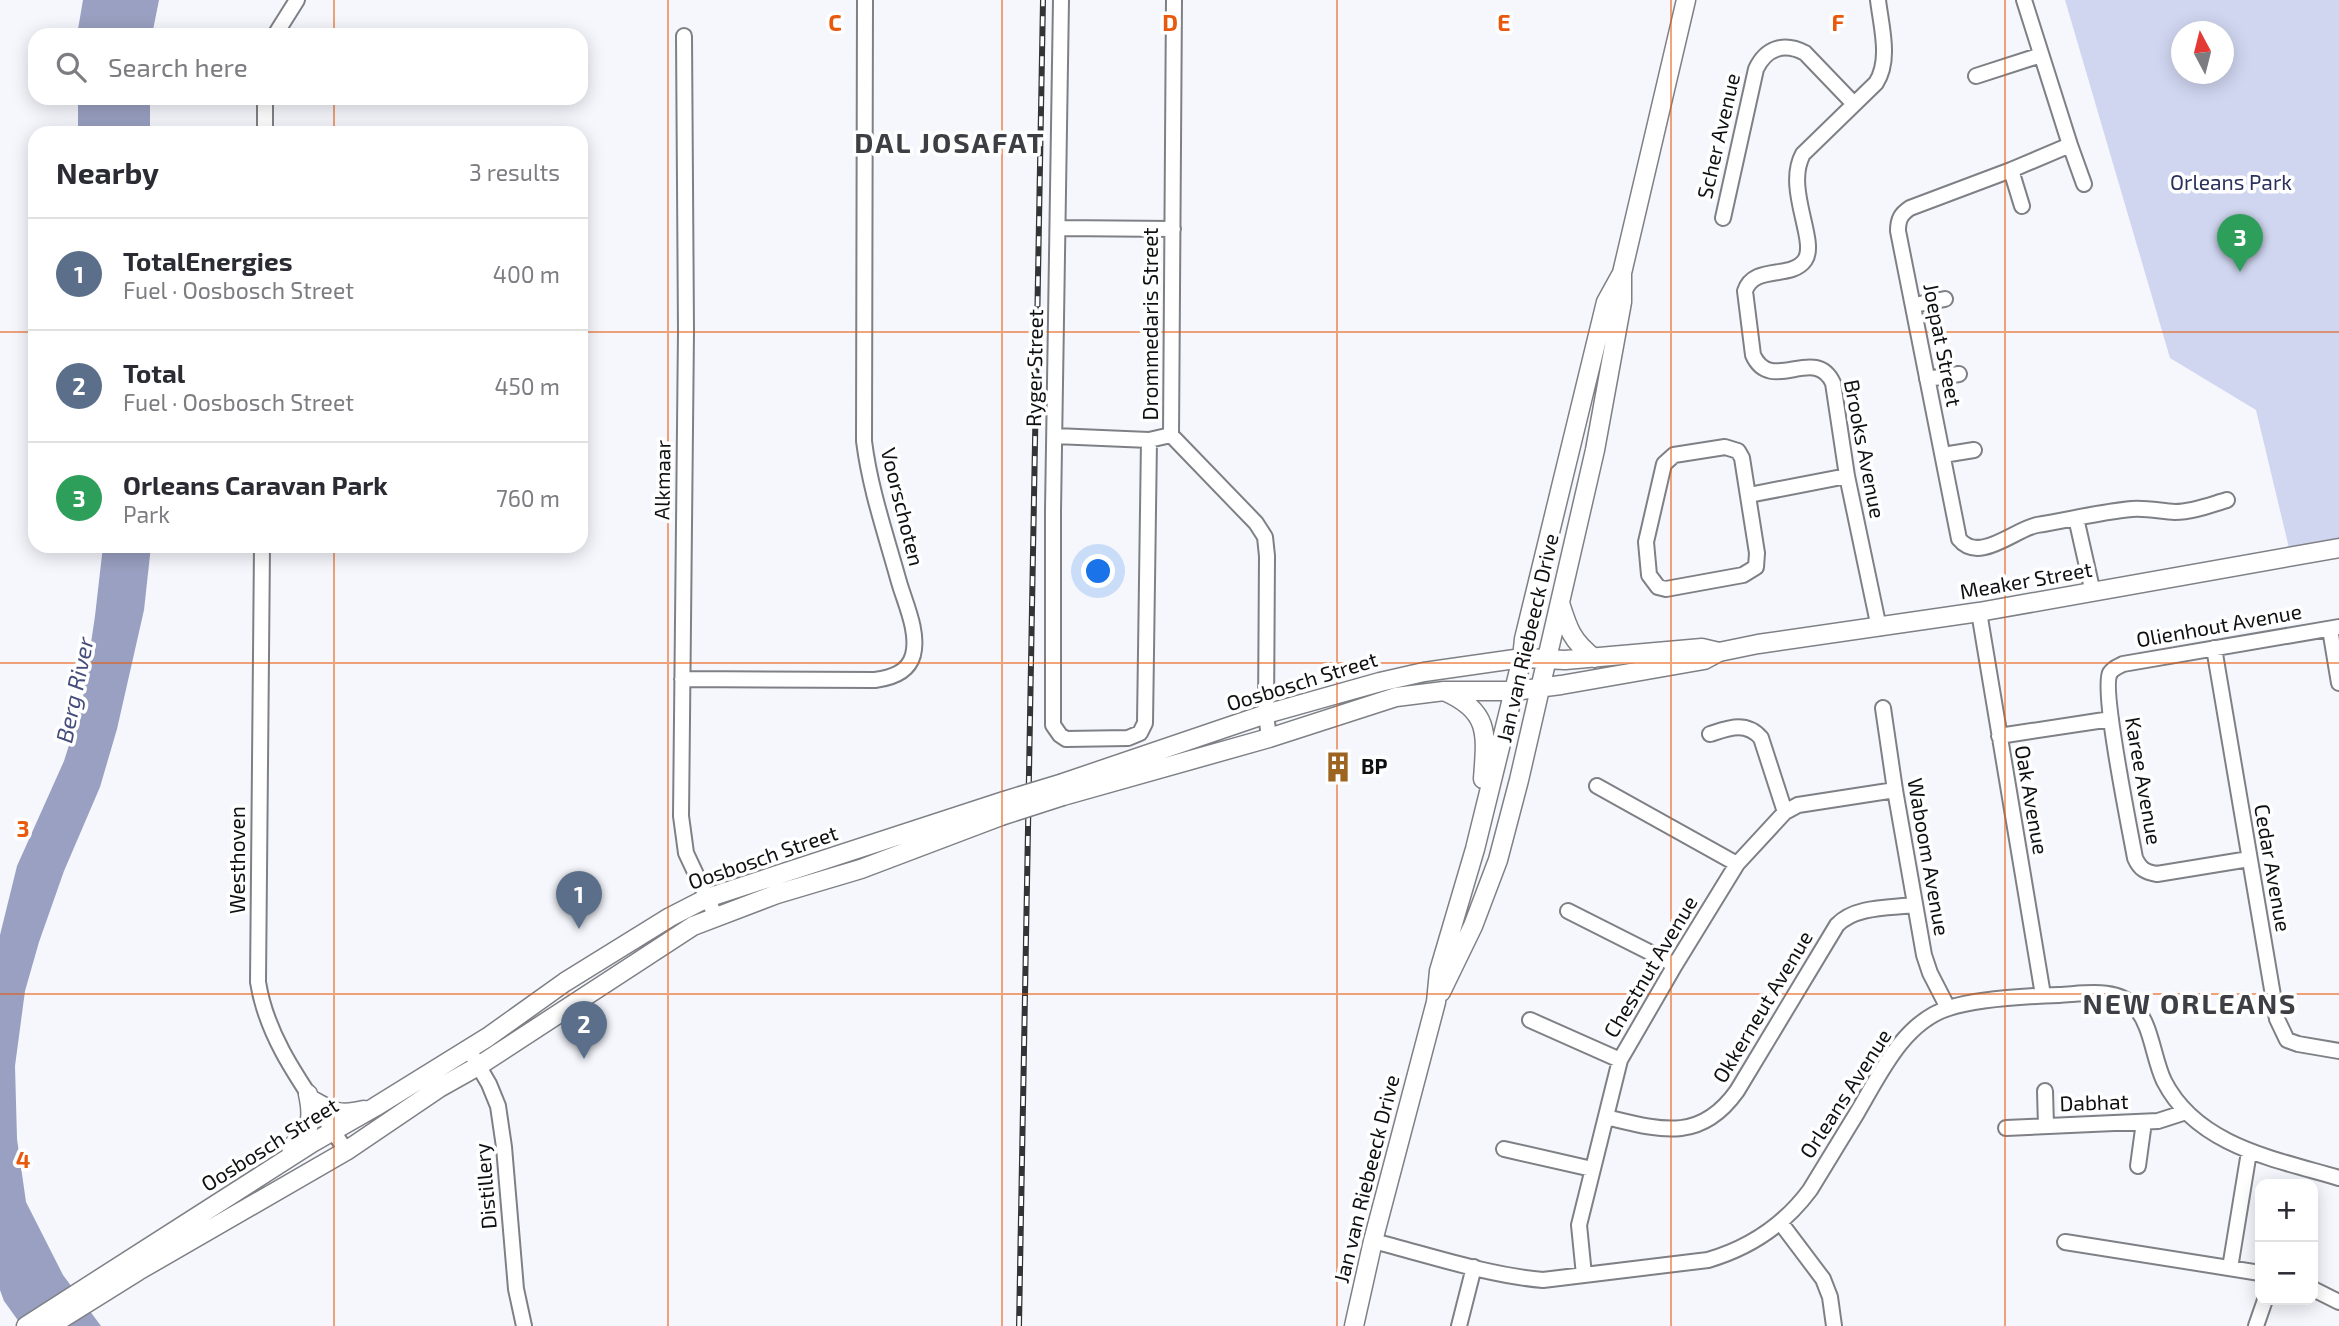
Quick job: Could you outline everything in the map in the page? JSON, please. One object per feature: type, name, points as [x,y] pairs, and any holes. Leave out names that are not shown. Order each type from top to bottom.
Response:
[{"type":"main road","name":"Jan van Riebeeck Drive","points":[[1436,1002],[1473,926],[1498,860],[1595,450],[1622,302],[1622,273],[1686,0]]},
{"type":"main road","name":"Jan van Riebeeck Drive","points":[[1354,1326],[1373,1241],[1436,1002],[1439,971],[1475,849],[1514,691],[1524,639],[1606,302],[1622,273]]},
{"type":"main road","name":"Meaker Street","points":[[1514,691],[1639,673],[1704,660],[1719,652],[1758,644],[1979,612],[2339,548]]},
{"type":"main road","points":[[1559,599],[1568,629],[1579,646],[1594,658]]},
{"type":"main road","name":"Meaker Street","points":[[1522,657],[1594,658],[1702,648],[1719,652]]},
{"type":"main road","name":"Oosbosch Street","points":[[50,1326],[222,1200],[312,1143],[375,1108],[670,916],[707,898],[1063,789],[1266,714],[1424,672],[1522,657]]},
{"type":"main road","points":[[1444,691],[1474,710],[1483,730],[1483,788],[1475,849]]},
{"type":"main road","name":"Oosbosch Street","points":[[1063,789],[1269,738],[1396,697],[1444,691],[1514,691]]},
{"type":"main road","name":"Oosbosch Street","points":[[26,1326],[346,1151],[439,1088],[480,1065],[693,926],[777,894],[861,869],[1002,808]]},
{"type":"main road","points":[[310,1097],[329,1110],[344,1114],[375,1108]]},
{"type":"main road","points":[[222,1200],[242,1178],[303,1138],[311,1120],[310,1097]]},
{"type":"street","points":[[279,28],[297,0]]},
{"type":"street","name":"Voorschoten","points":[[682,679],[875,680],[900,673],[913,654],[912,627],[871,482],[864,441],[865,0]]},
{"type":"street","name":"Ryger Street","points":[[1061,0],[1053,725],[1060,735],[1066,738],[1128,738],[1140,733],[1145,723],[1149,440]]},
{"type":"street","name":"Drommedaris Street","points":[[1174,0],[1171,435],[1256,523],[1265,537],[1268,556],[1266,714],[1269,738]]},
{"type":"street","name":"Brooks Avenue","points":[[1878,0],[1884,65],[1876,83],[1803,154],[1797,165],[1797,189],[1808,253],[1797,267],[1761,275],[1747,285],[1745,291],[1753,355],[1757,363],[1764,369],[1776,372],[1813,367],[1822,369],[1829,374],[1833,383],[1847,477],[1879,628]]},
{"type":"street","points":[[2024,0],[2084,184]]},
{"type":"street","name":"Alkmaar","points":[[684,36],[686,331],[682,835],[686,853],[716,917]]},
{"type":"street","name":"Scher Avenue","points":[[1723,218],[1756,69],[1762,57],[1770,50],[1795,48],[1805,53],[1854,104]]},
{"type":"street","points":[[1976,76],[2041,55]]},
{"type":"street","points":[[265,105],[265,126]]},
{"type":"street","name":"Joepat Street","points":[[2070,145],[1910,208],[1898,221],[1957,531],[1964,545],[1972,548],[1999,543],[2031,526],[2130,509],[2190,510],[2227,500]]},
{"type":"street","points":[[2011,170],[2022,206]]},
{"type":"street","points":[[1059,228],[1173,229]]},
{"type":"street","points":[[1914,304],[1945,299]]},
{"type":"street","points":[[1927,379],[1959,374]]},
{"type":"street","points":[[1055,436],[1149,440],[1171,435]]},
{"type":"street","points":[[1732,447],[1742,458],[1749,495],[1758,561],[1751,572],[1666,589],[1653,583],[1649,575],[1646,542],[1664,464],[1668,459],[1684,453],[1732,447]]},
{"type":"street","points":[[1943,455],[1974,450]]},
{"type":"street","points":[[1749,495],[1847,477]]},
{"type":"street","points":[[2076,518],[2093,593]]},
{"type":"street","name":"Westhoven","points":[[261,553],[258,982],[267,1020],[310,1097],[346,1151]]},
{"type":"street","name":"Oak Avenue","points":[[1979,612],[2043,995]]},
{"type":"street","points":[[2334,628],[2339,683]]},
{"type":"street","name":"Olienhout Avenue","points":[[2110,673],[2123,664],[2334,628]]},
{"type":"street","name":"Cedar Avenue","points":[[2214,648],[2281,1033],[2287,1040],[2298,1044],[2339,1051]]},
{"type":"street","name":"Karee Avenue","points":[[2110,673],[2110,719],[2135,858],[2139,867],[2157,874],[2249,859]]},
{"type":"street","name":"Waboom Avenue","points":[[1883,708],[1926,964],[1948,1008]]},
{"type":"street","points":[[1998,736],[2110,719]]},
{"type":"street","points":[[1710,734],[1738,726],[1755,731],[1761,738],[1784,812]]},
{"type":"street","points":[[1597,786],[1737,864]]},
{"type":"street","name":"Chestnut Avenue","points":[[1584,1275],[1579,1225],[1620,1060],[1737,864],[1784,812],[1798,805],[1895,790]]},
{"type":"street","name":"Okkerneut Avenue","points":[[1606,1117],[1658,1130],[1673,1130],[1694,1127],[1726,1108],[1837,925],[1854,913],[1914,905]]},
{"type":"street","points":[[1569,911],[1675,965]]},
{"type":"street","name":"Orleans Avenue","points":[[1373,1241],[1474,1267],[1543,1280],[1708,1260],[1732,1252],[1757,1240],[1796,1209],[1894,1052],[1914,1028],[1948,1008],[2043,995],[2104,993],[2120,997],[2135,1006],[2144,1023],[2164,1080],[2186,1112],[2203,1126],[2249,1152],[2339,1178]]},
{"type":"street","points":[[1530,1020],[1620,1060]]},
{"type":"street","name":"Distillery","points":[[468,1048],[489,1084],[500,1120],[516,1289],[524,1326]]},
{"type":"street","name":"Dabhat","points":[[2045,1091],[2046,1126]]},
{"type":"street","name":"Dabhat","points":[[2006,1128],[2144,1122],[2167,1119],[2186,1112]]},
{"type":"street","name":"Dabhat","points":[[2138,1166],[2144,1122]]},
{"type":"street","points":[[1504,1149],[1592,1169]]},
{"type":"street","points":[[2230,1268],[2249,1152]]},
{"type":"street","points":[[1780,1223],[1828,1287],[1833,1326]]},
{"type":"street","points":[[2065,1242],[2255,1272]]},
{"type":"street","points":[[1459,1326],[1474,1267]]},
{"type":"street","points":[[2318,1292],[2339,1302]]},
{"type":"street","points":[[2256,1326],[2262,1305]]},
{"type":"green space","name":"Orleans Park","points":[[2065,0],[2339,0],[2339,539],[2289,548],[2256,410],[2170,358]]},
{"type":"shaded area","points":[[83,0],[159,0],[153,28],[78,28]]},
{"type":"shaded area","points":[[78,105],[150,105],[150,126],[78,126]]},
{"type":"shaded area","points":[[102,553],[150,553],[144,610],[117,729],[100,787],[64,871],[39,942],[25,991],[15,1066],[17,1139],[26,1202],[63,1275],[101,1326],[22,1326],[4,1301],[0,1290],[0,935],[17,866],[64,761],[82,704]]},
{"type":"railway","points":[[1019,1326],[1043,0]]},
{"type":"place","name":"Orleans Caravan Park","points":[[2240,272]]},
{"type":"place","name":"BP","points":[[1338,767]]},
{"type":"place","name":"TotalEnergies","points":[[579,929]]},
{"type":"place","name":"Total","points":[[584,1059]]},
{"type":"district","name":"DAL JOSAFAT","points":[[950,143]]},
{"type":"district","name":"NEW ORLEANS","points":[[2190,1004]]},
{"type":"water label","name":"Berg River","points":[[75,690]]}]
